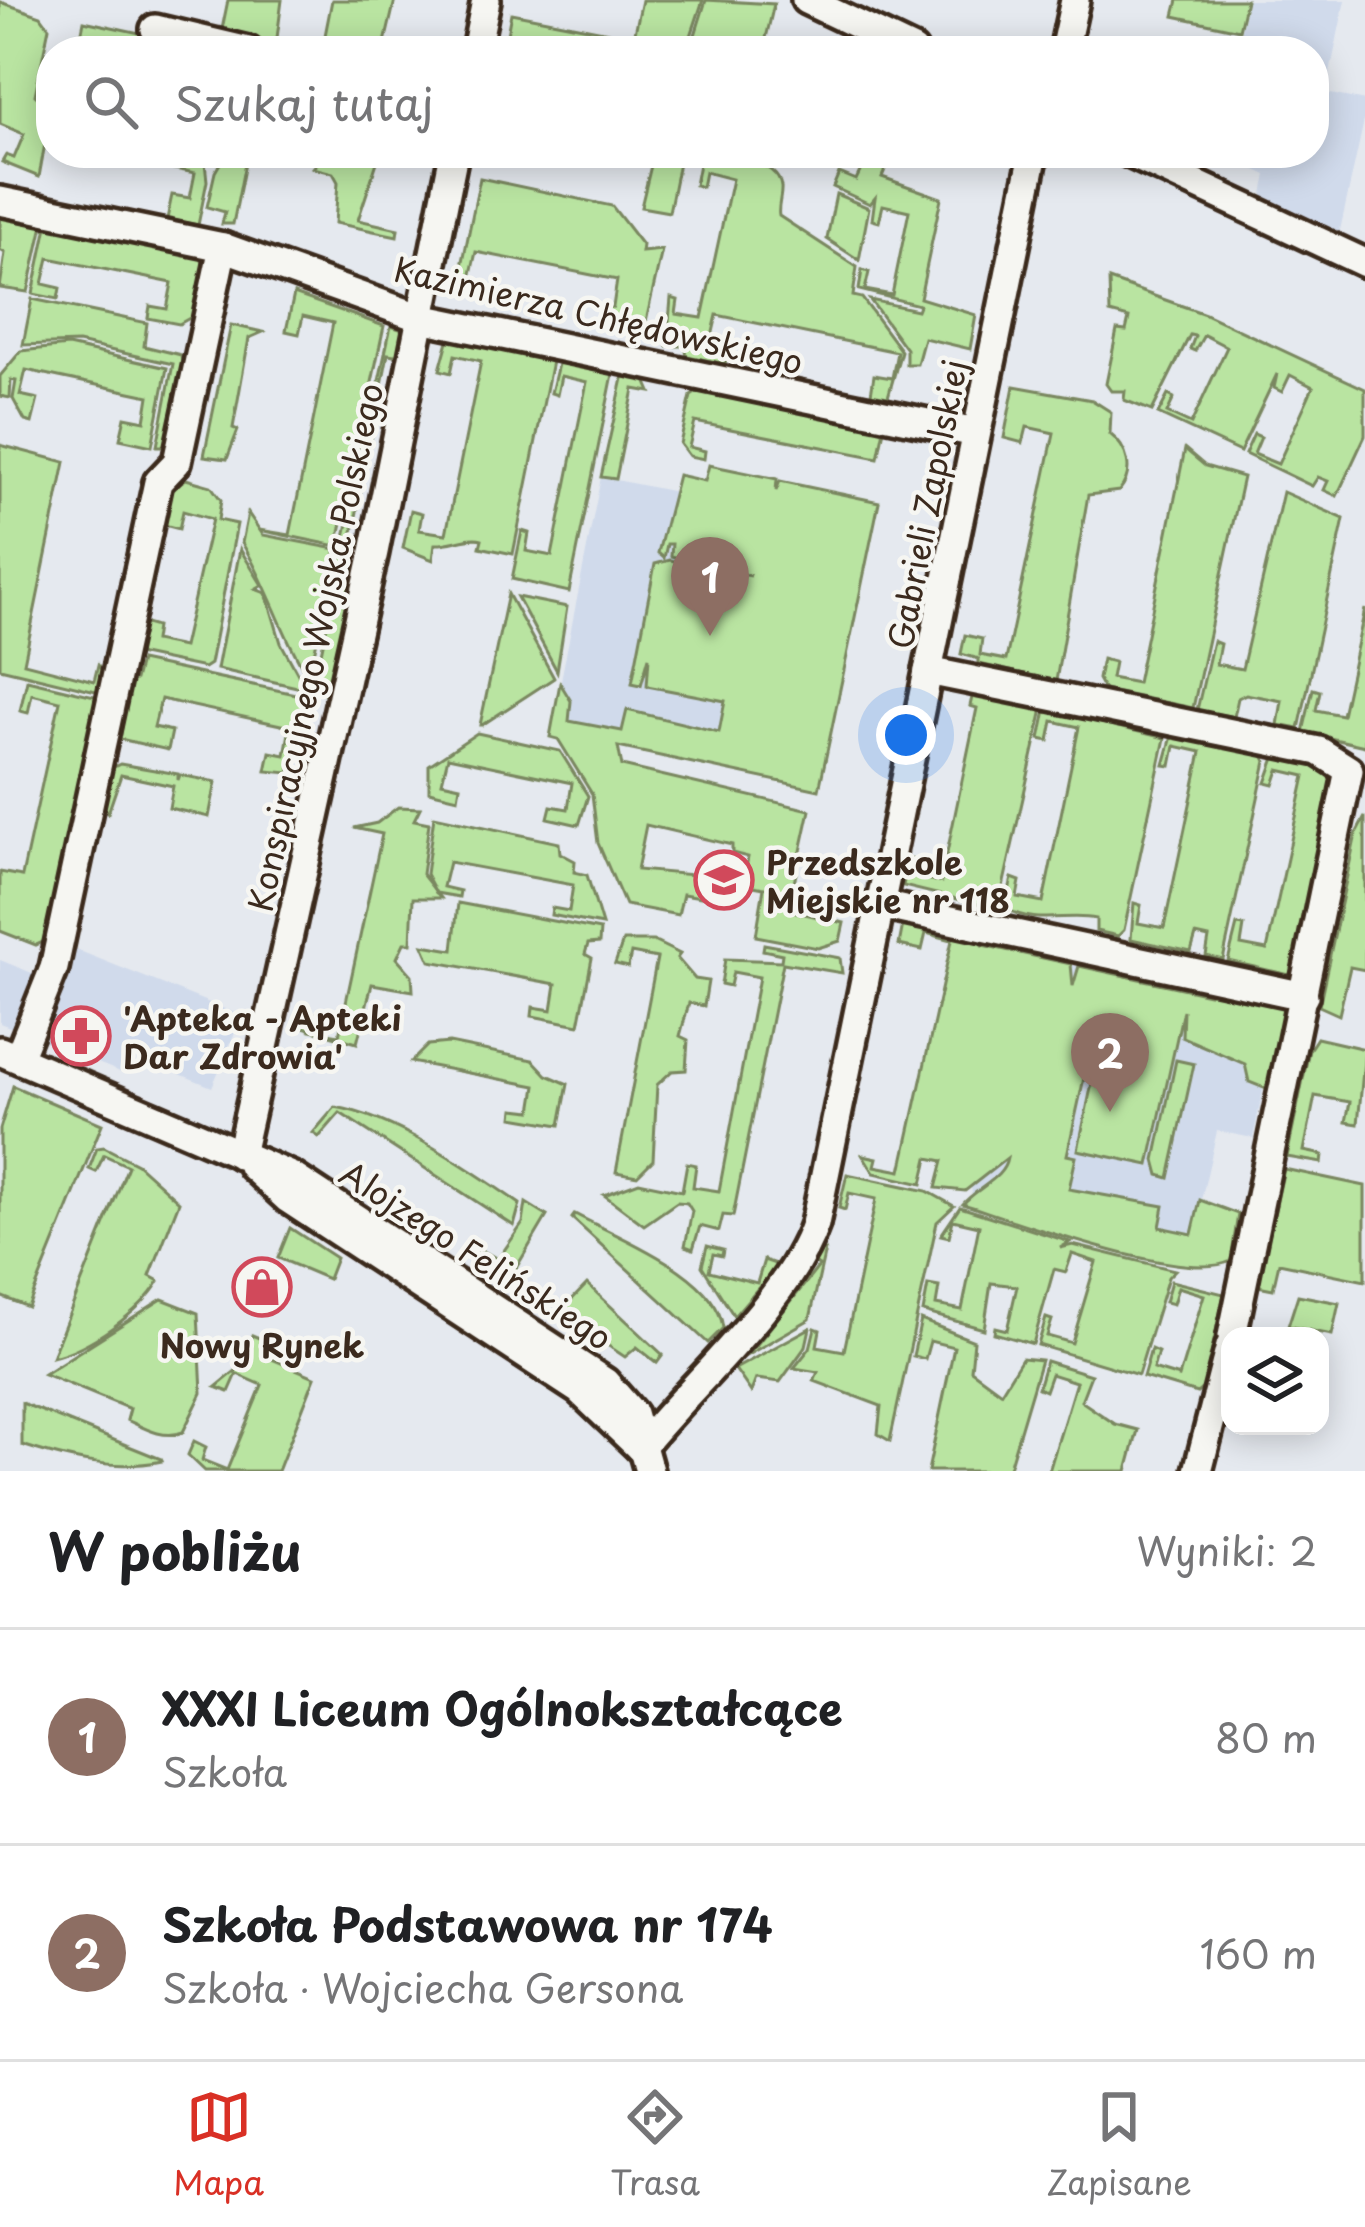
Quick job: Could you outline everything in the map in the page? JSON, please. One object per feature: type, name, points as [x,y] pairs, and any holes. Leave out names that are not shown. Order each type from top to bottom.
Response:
[{"type":"street","points":[[479,36],[486,0]]},
{"type":"street","points":[[806,0],[882,36]]},
{"type":"street","points":[[1067,36],[1075,0]]},
{"type":"street","points":[[155,29],[185,36]]},
{"type":"street","name":"Konspiracyjnego Wojska Polskiego","points":[[240,1155],[451,168]]},
{"type":"street","name":"Gabrieli Zapolskiej","points":[[645,1459],[806,1249],[1031,168]]},
{"type":"street","points":[[1161,168],[1365,263]]},
{"type":"street","name":"Kazimierza Chłędowskiego","points":[[0,201],[223,247],[421,319],[976,433]]},
{"type":"street","points":[[9,1054],[54,968],[158,482],[177,462],[223,247]]},
{"type":"street","points":[[928,671],[1319,751],[1345,764],[1349,780],[1234,1327]]},
{"type":"street","points":[[881,904],[1304,996]]},
{"type":"street","name":"Alojzego Felińskiego","points":[[9,1054],[240,1155],[288,1199],[579,1390],[645,1459]]},
{"type":"street","points":[[1198,1471],[1221,1381]]},
{"type":"shaded area","points":[[1247,0],[1345,0],[1329,78],[1329,36],[1240,36]]},
{"type":"shaded area","points":[[1329,94],[1365,101],[1339,235],[1262,199],[1267,175],[1252,168],[1329,168]]},
{"type":"shaded area","points":[[601,477],[871,531],[819,790],[551,731]]},
{"type":"shaded area","points":[[989,947],[1280,1010],[1253,1138],[1217,1131],[1187,1261],[974,1202],[959,1131]]},
{"type":"shaded area","points":[[72,948],[242,1016],[212,1087],[128,1053],[120,1072],[0,1023],[0,960],[57,983]]},
{"type":"green space","points":[[228,0],[282,0],[277,36],[221,36]]},
{"type":"green space","points":[[332,0],[395,0],[387,36],[325,36]]},
{"type":"green space","points":[[642,0],[703,0],[691,36],[634,36]]},
{"type":"green space","points":[[706,0],[774,4],[767,36],[695,36]]},
{"type":"green space","points":[[1178,0],[1246,0],[1239,30],[1174,16]]},
{"type":"green space","points":[[0,2],[41,16],[49,27],[47,36],[36,36],[39,177],[2,162],[6,155],[14,158],[24,134],[0,124]]},
{"type":"green space","points":[[511,13],[629,36],[507,36]]},
{"type":"green space","points":[[84,21],[154,36],[81,36]]},
{"type":"green space","points":[[170,168],[206,168],[198,225],[167,219],[172,195],[190,198],[195,173]]},
{"type":"green space","points":[[217,168],[244,168],[233,224],[222,224],[225,212],[207,207]]},
{"type":"green space","points":[[313,168],[375,168],[358,220],[398,229],[397,236],[335,223],[338,182],[333,173]]},
{"type":"green space","points":[[650,168],[678,168],[669,212],[641,207]]},
{"type":"green space","points":[[698,168],[767,168],[778,178],[779,216],[857,267],[853,296],[862,298],[901,351],[888,397],[871,394],[874,375],[892,378],[897,352],[717,315],[711,341],[729,345],[725,364],[687,356],[685,346],[667,346],[671,298],[678,300],[676,314],[702,318],[732,179],[705,172],[702,187],[695,185]]},
{"type":"green space","points":[[862,168],[886,168],[882,177],[941,198],[920,298],[976,315],[970,349],[924,338],[917,364],[906,364],[906,349],[870,300],[917,310],[919,305],[859,290],[862,270],[869,272],[865,290],[892,295],[909,211],[883,205],[879,222],[872,220],[875,198],[870,204],[833,187],[839,173],[856,180]]},
{"type":"green space","points":[[480,178],[612,206],[642,245],[641,252],[662,250],[644,330],[625,328],[597,308],[613,307],[617,280],[476,252],[470,278],[460,276]]},
{"type":"green space","points":[[836,194],[869,208],[859,260],[827,239]]},
{"type":"green space","points":[[0,216],[43,225],[28,292],[0,288],[5,253],[0,250]]},
{"type":"green space","points":[[47,226],[201,258],[205,268],[195,315],[179,324],[148,318],[150,306],[167,309],[172,283],[49,258],[43,284],[60,288],[58,299],[33,294]]},
{"type":"green space","points":[[1109,280],[1205,314],[1365,389],[1365,436],[1337,496],[1324,490],[1328,481],[1318,477],[1312,486],[1245,454],[1254,434],[1261,437],[1254,454],[1278,464],[1313,387],[1290,375],[1282,392],[1274,388],[1277,374],[1240,452],[1158,414],[1168,395],[1174,398],[1167,413],[1191,424],[1227,347],[1204,335],[1195,351],[1190,349],[1195,336],[1190,335],[1152,411],[1124,400],[1125,391],[1111,391],[1106,384],[1117,330],[1126,331],[1129,318],[1110,313]]},
{"type":"green space","points":[[294,294],[384,326],[337,546],[259,530],[290,535],[333,323],[303,316],[299,334],[286,331]]},
{"type":"green space","points":[[32,299],[147,323],[144,346],[181,355],[183,369],[165,446],[157,446],[173,364],[78,343],[23,345]]},
{"type":"green space","points":[[231,325],[263,332],[249,338],[233,428],[238,430],[227,459],[204,456]]},
{"type":"green space","points":[[391,326],[403,330],[401,356],[388,354],[350,547],[343,546]]},
{"type":"green space","points":[[449,337],[552,361],[513,554],[480,547],[482,539],[477,538],[435,544],[433,560],[403,548],[411,510],[422,513],[419,530],[446,534],[481,361],[455,355],[451,373],[440,370]]},
{"type":"green space","points":[[68,346],[167,368],[152,446],[120,439],[125,417],[145,421],[149,396],[26,370],[20,395],[38,399],[32,423],[25,421],[13,399],[16,381],[11,380],[10,398],[0,396],[0,376],[21,351]]},
{"type":"green space","points":[[559,360],[613,374],[569,592],[512,579],[522,531],[529,533],[526,551],[552,556],[587,382],[561,376],[557,395],[551,393]]},
{"type":"green space","points":[[624,374],[645,378],[651,392],[634,389],[616,479],[601,477]]},
{"type":"green space","points":[[1014,386],[1092,400],[1111,412],[1110,434],[1127,461],[1127,476],[1119,491],[1088,495],[1056,681],[979,664],[979,659],[961,654],[965,635],[982,639],[980,655],[1006,660],[1054,433],[1027,427],[1023,443],[1004,438]]},
{"type":"green space","points":[[700,390],[884,429],[878,458],[695,422],[689,447],[705,451],[704,459],[689,456],[680,444],[691,396]]},
{"type":"green space","points":[[0,445],[65,462],[24,663],[94,681],[98,665],[107,677],[104,693],[0,668]]},
{"type":"green space","points":[[1185,449],[1205,466],[1243,477],[1193,708],[1104,690],[1098,679],[1102,659],[1114,662],[1111,678],[1137,683]]},
{"type":"green space","points":[[709,465],[777,479],[776,491],[780,481],[879,502],[819,790],[618,747],[622,766],[810,810],[788,910],[844,923],[840,941],[818,948],[756,936],[764,888],[743,884],[748,857],[732,853],[732,845],[646,825],[637,870],[705,876],[701,897],[683,894],[678,915],[625,905],[598,843],[592,794],[558,739],[550,737],[560,683],[571,701],[569,721],[622,731],[627,710],[719,732],[725,701],[647,686],[649,657],[641,685],[632,683],[655,564],[670,560],[751,576],[671,556],[672,544],[667,544],[664,558],[658,553],[678,475],[705,481]]},
{"type":"green space","points":[[186,479],[211,486],[221,500],[218,520],[237,524],[210,664],[204,668],[137,654],[142,623],[156,627],[154,641],[183,647],[212,519],[183,511],[179,529],[164,525],[172,488]]},
{"type":"green space","points":[[1283,492],[1344,519],[1299,729],[1278,725],[1282,701],[1246,694],[1238,698],[1234,717],[1197,710],[1213,641],[1220,644],[1216,664],[1242,669]]},
{"type":"green space","points":[[248,513],[263,535],[336,549],[309,678],[242,543]]},
{"type":"green space","points":[[240,549],[262,585],[255,589],[266,593],[281,643],[306,689],[217,669]]},
{"type":"green space","points":[[343,550],[349,551],[343,579],[353,588],[330,695],[313,691]]},
{"type":"green space","points":[[508,594],[554,678],[480,725]]},
{"type":"green space","points":[[517,597],[567,607],[557,671]]},
{"type":"green space","points":[[1365,609],[1365,746],[1303,732],[1313,689],[1320,691],[1316,710],[1342,715]]},
{"type":"green space","points":[[140,661],[305,696],[289,773],[266,771],[270,752],[285,755],[290,727],[161,699],[154,727],[172,731],[168,750],[120,739],[130,679],[135,680]]},
{"type":"green space","points":[[27,680],[103,698],[47,940],[36,945],[0,931],[0,872],[22,876],[60,701],[32,694],[28,713],[20,711]]},
{"type":"green space","points":[[973,693],[1043,709],[998,909],[903,886],[908,859],[917,860],[914,877],[941,882],[977,708],[970,706]]},
{"type":"green space","points":[[1046,710],[1165,738],[1124,930],[1118,936],[1096,931],[1096,919],[1029,917],[1005,908],[1012,878],[1020,881],[1017,897],[1043,902],[1079,727],[1053,721],[1049,741],[1040,739]]},
{"type":"green space","points":[[477,733],[560,751],[588,796],[579,825],[548,818],[551,806],[568,809],[572,783],[448,757],[442,782],[460,786],[458,798],[429,791],[429,765]]},
{"type":"green space","points":[[1172,736],[1263,755],[1266,761],[1223,960],[1206,956],[1209,938],[1196,935],[1191,952],[1131,939],[1134,903],[1141,905],[1138,923],[1164,928],[1201,752],[1175,746],[1171,766],[1164,765]]},
{"type":"green space","points":[[1275,758],[1318,766],[1333,782],[1294,976],[1228,961],[1237,925],[1244,926],[1241,945],[1267,950],[1305,776],[1279,770],[1274,785],[1266,783]]},
{"type":"green space","points":[[120,764],[178,774],[178,780],[180,775],[216,782],[209,817],[169,808],[173,786],[121,775],[108,813],[103,805],[112,768]]},
{"type":"green space","points":[[398,807],[420,808],[414,820],[429,823],[422,874],[441,898],[413,898],[411,943],[404,943],[397,958],[412,975],[413,991],[372,984],[357,1043],[316,1031],[339,1035],[382,834],[354,828],[377,823]]},
{"type":"green space","points":[[434,816],[559,843],[560,853],[575,861],[574,872],[587,875],[602,925],[551,915],[552,908],[569,911],[573,885],[449,862],[443,887],[460,891],[459,897],[436,893],[426,874]]},
{"type":"green space","points":[[1365,817],[1365,970],[1350,967],[1339,1015],[1319,1006],[1356,834]]},
{"type":"green space","points":[[458,903],[600,930],[599,943],[588,944],[585,954],[592,958],[579,1025],[532,1016],[533,1007],[552,1010],[556,984],[430,961],[423,945],[453,950]]},
{"type":"green space","points":[[905,914],[974,928],[982,945],[1071,964],[1073,986],[1079,966],[1209,994],[1217,982],[1287,1001],[1269,1090],[1249,1082],[1245,1064],[1182,1037],[1183,1010],[1149,1165],[1078,1150],[1106,1016],[1097,1019],[1067,1155],[1076,1157],[1069,1189],[1164,1206],[1160,1227],[1192,1234],[1200,1200],[1238,1214],[1231,1261],[1208,1266],[1140,1258],[963,1204],[995,1177],[1007,1158],[965,1191],[936,1188],[943,1161],[928,1158],[922,1184],[874,1173],[863,1155],[877,1158],[875,1166],[901,1171],[952,940],[926,933],[922,950],[899,945]]},
{"type":"green space","points":[[623,941],[653,941],[680,954],[677,958],[695,979],[708,981],[704,1006],[689,1003],[680,1036],[688,1040],[686,1070],[672,1071],[657,1085],[653,1160],[637,1176],[616,1172],[657,958],[631,953],[628,967],[615,964]]},
{"type":"green space","points":[[764,944],[840,958],[842,973],[783,963],[733,1216],[723,1215],[719,1231],[700,1226],[693,1249],[685,1246],[692,1211],[687,1203],[677,1202],[644,1225],[604,1195],[639,1182],[682,1191],[687,1163],[696,1165],[693,1187],[719,1191],[759,977],[733,972],[730,986],[721,984],[725,959],[781,961],[782,954],[763,950]]},
{"type":"green space","points":[[306,1011],[314,1013],[311,1029],[303,1027]]},
{"type":"green space","points":[[1317,1038],[1365,1049],[1358,1124],[1346,1122],[1350,1102],[1315,1096],[1304,1151],[1323,1155],[1322,1163],[1287,1157],[1309,1050]]},
{"type":"green space","points":[[449,1043],[533,1060],[547,1075],[568,1084],[560,1125],[513,1117],[514,1109],[532,1111],[536,1086],[411,1062],[428,1045]]},
{"type":"green space","points":[[1176,1060],[1194,1064],[1169,1178],[1159,1175],[1155,1160]]},
{"type":"green space","points":[[13,1086],[102,1124],[28,1307],[0,1296],[0,1129]]},
{"type":"green space","points":[[335,1107],[382,1121],[479,1176],[520,1204],[514,1226],[340,1113],[319,1137],[313,1133]]},
{"type":"green space","points":[[97,1148],[137,1164],[179,1202],[150,1276],[159,1281],[151,1293],[97,1338],[52,1357],[128,1166],[104,1155],[96,1172],[89,1169]]},
{"type":"green space","points":[[1284,1169],[1365,1186],[1365,1281],[1279,1263],[1273,1289],[1258,1286]]},
{"type":"green space","points":[[847,1174],[927,1191],[954,1206],[937,1222],[890,1441],[878,1434],[881,1406],[814,1381],[818,1372],[794,1368],[810,1348],[815,1328],[820,1330],[817,1346],[844,1351],[876,1199],[849,1193],[845,1210],[839,1208]]},
{"type":"green space","points":[[526,1203],[547,1216],[509,1280],[472,1256],[481,1250],[498,1259],[523,1223]]},
{"type":"green space","points":[[960,1207],[1070,1242],[1060,1248],[1073,1245],[1175,1270],[1168,1277],[1138,1375],[1038,1345],[1046,1318],[1052,1320],[1047,1336],[1072,1343],[1096,1262],[1072,1254],[1066,1272],[1054,1269],[1033,1344],[994,1333],[995,1327],[1007,1330],[1017,1286],[991,1283],[984,1329],[923,1312],[928,1285],[939,1287],[936,1305],[962,1310],[979,1226],[953,1220],[949,1237],[941,1235]]},
{"type":"green space","points":[[575,1214],[685,1274],[717,1309],[723,1328],[708,1343],[572,1218]]},
{"type":"green space","points":[[290,1228],[336,1258],[328,1279],[278,1258]]},
{"type":"green space","points":[[707,1246],[723,1250],[722,1256],[713,1254],[709,1271],[757,1283],[764,1260],[778,1265],[734,1316],[702,1266]]},
{"type":"green space","points":[[814,1248],[825,1250],[810,1319],[732,1364],[745,1339],[755,1347],[819,1266],[809,1259]]},
{"type":"green space","points":[[1171,1281],[1224,1294],[1204,1387],[1197,1393],[1143,1377],[1151,1349],[1158,1352],[1153,1369],[1179,1377],[1204,1295],[1178,1287],[1173,1304],[1165,1302]]},
{"type":"green space","points":[[587,1284],[663,1355],[657,1363],[637,1347],[625,1357],[559,1313]]},
{"type":"green space","points":[[1298,1295],[1339,1303],[1332,1335],[1329,1327],[1288,1326]]},
{"type":"green space","points":[[162,1299],[198,1313],[202,1393],[183,1432],[169,1435],[147,1429],[127,1420],[130,1409],[44,1374]]},
{"type":"green space","points":[[921,1320],[974,1341],[971,1370],[1001,1392],[1022,1358],[1041,1360],[1008,1471],[928,1471],[954,1347],[930,1341],[925,1359],[913,1356]]},
{"type":"green space","points":[[810,1328],[806,1346],[780,1382],[756,1379],[751,1392],[735,1369]]},
{"type":"green space","points":[[252,1335],[264,1340],[272,1359],[315,1377],[278,1471],[205,1471],[188,1455],[194,1441],[206,1447],[202,1460],[227,1470],[262,1385],[237,1374],[229,1392],[216,1387],[238,1369]]},
{"type":"green space","points":[[1046,1361],[1091,1375],[1081,1401],[1115,1424],[1138,1430],[1127,1471],[1049,1471],[1076,1382],[1051,1374],[1045,1391],[1038,1388]]},
{"type":"green space","points":[[22,1403],[162,1461],[92,1462],[22,1445]]},
{"type":"place","name":"XXXI Liceum Ogólnokształcące","points":[[710,636]]},
{"type":"place","name":"Przedszkole Miejskie nr 118","points":[[724,880]]},
{"type":"place","name":"'Apteka - Apteki Dar Zdrowia'","points":[[81,1036]]},
{"type":"place","name":"Szkoła Podstawowa nr 174","points":[[1110,1112]]},
{"type":"place","name":"Nowy Rynek","points":[[262,1287]]}]
